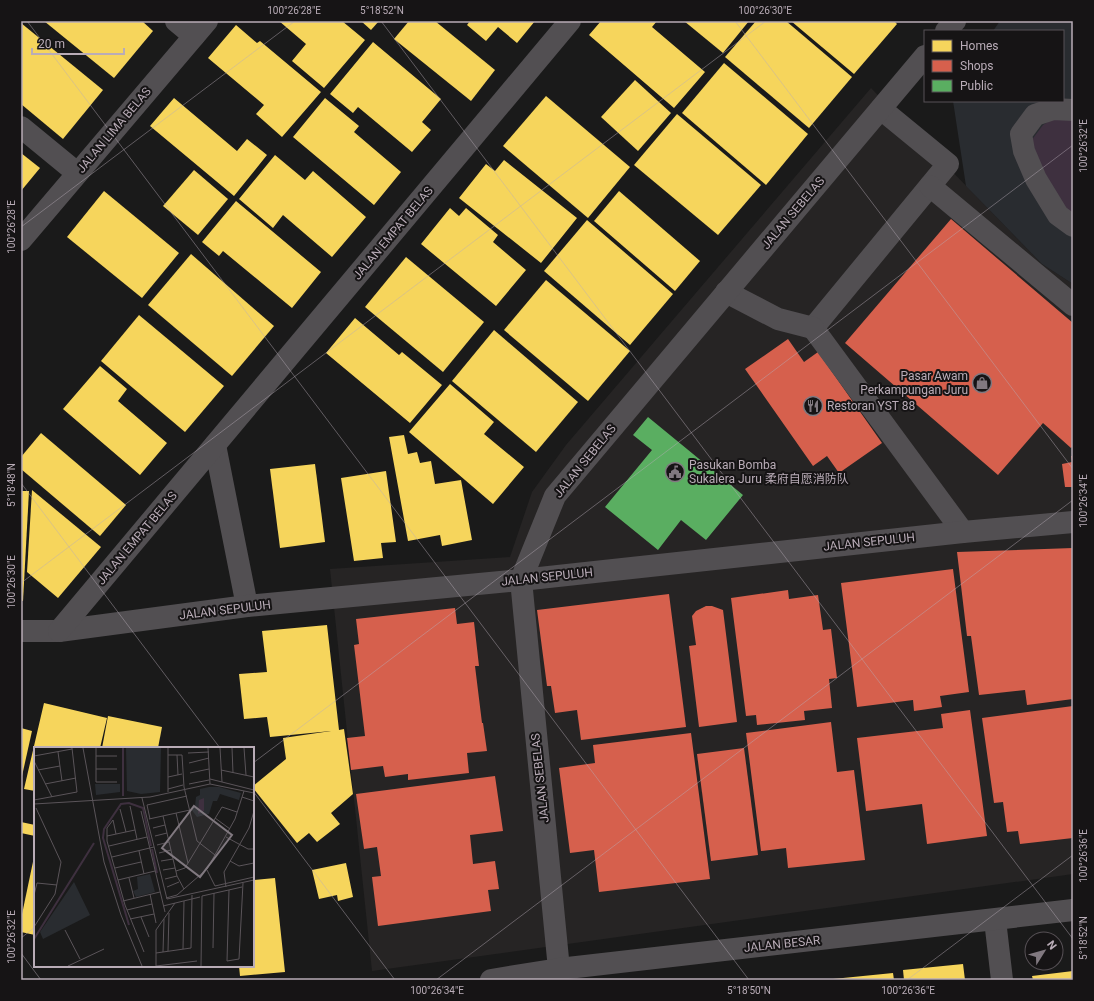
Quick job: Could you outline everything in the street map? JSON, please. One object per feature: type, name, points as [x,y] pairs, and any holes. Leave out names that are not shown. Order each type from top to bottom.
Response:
[{"type":"street","points":[[176,21],[200,29]]},
{"type":"street","name":"JALAN EMPAT BELAS","points":[[59,631],[570,21]]},
{"type":"street","points":[[947,30],[955,21]]},
{"type":"street","name":"JALAN LIMA BELAS","points":[[21,240],[200,29]]},
{"type":"street","name":"JALAN SEBELAS","points":[[559,970],[521,580],[555,496],[924,57]]},
{"type":"street","points":[[813,328],[948,164],[881,108]]},
{"type":"street","points":[[1073,110],[1053,109],[1035,115],[1021,134],[1024,151],[1036,179],[1058,215],[1073,226]]},
{"type":"street","points":[[21,127],[77,173]]},
{"type":"street","points":[[930,186],[1073,305]]},
{"type":"street","points":[[726,292],[778,319],[813,328],[963,532]]},
{"type":"street","points":[[215,445],[247,606]]},
{"type":"street","name":"JALAN SEPULUH","points":[[21,631],[59,631],[247,606],[521,580],[963,532],[1073,522]]},
{"type":"street","name":"JALAN BESAR","points":[[491,980],[559,970],[1073,910]]},
{"type":"street","points":[[995,920],[1002,980]]},
{"type":"shaded area","points":[[1000,21],[1073,21],[1073,284],[1042,264],[966,186],[953,102],[1064,102],[1064,30],[994,30]]},
{"type":"shaded area","points":[[871,88],[1042,264],[1073,284],[1073,874],[372,971],[330,569],[510,557],[532,492],[566,445]]},
{"type":"shaded area","points":[[1057,116],[1073,119],[1073,218],[1058,208],[1031,141],[1043,125]]},
{"type":"building: Homes","points":[[44,21],[142,21],[153,31],[114,78]]},
{"type":"building: Homes","points":[[279,21],[342,21],[365,40],[324,88],[292,61],[306,44]]},
{"type":"building: Homes","points":[[361,21],[379,21],[371,30]]},
{"type":"building: Homes","points":[[409,21],[435,21],[495,70],[471,101],[394,39]]},
{"type":"building: Homes","points":[[470,21],[535,21],[517,43],[498,27],[486,41],[467,25]]},
{"type":"building: Homes","points":[[601,21],[657,21],[652,27],[705,72],[674,108],[589,35]]},
{"type":"building: Homes","points":[[684,21],[749,21],[723,53]]},
{"type":"building: Homes","points":[[756,21],[786,21],[852,77],[809,128],[725,57]]},
{"type":"building: Homes","points":[[791,21],[894,21],[897,24],[854,74]]},
{"type":"building: Homes","points":[[21,23],[103,90],[63,139],[21,104]]},
{"type":"building: Homes","points":[[236,25],[257,43],[260,41],[321,92],[282,137],[256,114],[264,105],[208,58]]},
{"type":"building: Homes","points":[[373,42],[441,99],[422,122],[431,130],[412,152],[358,107],[353,113],[330,94]]},
{"type":"building: Homes","points":[[724,63],[808,134],[766,185],[682,113]]},
{"type":"building: Homes","points":[[635,80],[671,113],[638,151],[601,117]]},
{"type":"building: Homes","points":[[546,96],[630,167],[588,218],[503,146]]},
{"type":"building: Homes","points":[[174,98],[237,151],[247,139],[267,155],[234,196],[150,126]]},
{"type":"building: Homes","points":[[325,98],[359,126],[354,132],[401,172],[374,205],[293,137]]},
{"type":"building: Homes","points":[[677,114],[761,185],[718,235],[634,165]]},
{"type":"building: Homes","points":[[21,153],[40,168],[21,191]]},
{"type":"building: Homes","points":[[275,155],[305,180],[313,171],[366,217],[332,257],[283,215],[273,228],[239,199]]},
{"type":"building: Homes","points":[[504,160],[577,218],[541,263],[459,198],[486,164],[495,171]]},
{"type":"building: Homes","points":[[194,170],[228,199],[198,235],[163,206]]},
{"type":"building: Homes","points":[[104,191],[179,253],[142,298],[67,237]]},
{"type":"building: Homes","points":[[619,191],[700,261],[675,291],[594,221]]},
{"type":"building: Homes","points":[[236,201],[321,272],[292,308],[223,251],[219,256],[202,242]]},
{"type":"building: Homes","points":[[450,208],[459,216],[466,208],[498,235],[493,242],[526,270],[496,306],[421,244]]},
{"type":"building: Homes","points":[[587,220],[673,294],[630,345],[544,271]]},
{"type":"building: Homes","points":[[191,254],[274,326],[232,376],[148,305]]},
{"type":"building: Homes","points":[[406,257],[484,322],[443,372],[365,307]]},
{"type":"building: Homes","points":[[546,280],[630,351],[588,401],[504,330]]},
{"type":"building: Homes","points":[[139,315],[224,386],[185,432],[101,361]]},
{"type":"building: Homes","points":[[355,318],[399,355],[402,352],[442,385],[410,423],[326,353]]},
{"type":"building: Homes","points":[[494,330],[578,402],[536,452],[452,381]]},
{"type":"building: Homes","points":[[100,366],[127,389],[118,401],[167,443],[140,475],[63,409]]},
{"type":"building: Homes","points":[[450,384],[494,422],[484,434],[524,467],[493,504],[409,432]]},
{"type":"building: Homes","points":[[41,433],[126,505],[100,536],[21,469],[21,457]]},
{"type":"building: Homes","points":[[404,435],[408,454],[417,452],[420,463],[431,461],[435,484],[461,480],[472,540],[442,546],[440,535],[408,541],[389,437]]},
{"type":"building: Homes","points":[[315,464],[325,542],[280,548],[270,469]]},
{"type":"building: Homes","points":[[386,471],[396,542],[381,543],[383,558],[354,561],[341,478]]},
{"type":"building: Homes","points":[[32,490],[101,547],[58,598],[27,572]]},
{"type":"building: Homes","points":[[21,491],[29,491],[23,601],[21,601]]},
{"type":"building: Homes","points":[[327,625],[339,730],[344,729],[353,794],[331,813],[340,824],[317,842],[309,833],[297,843],[254,789],[254,785],[286,759],[283,738],[331,731],[270,737],[267,717],[244,719],[239,674],[267,672],[262,631]]},
{"type":"building: Homes","points":[[44,703],[107,718],[100,747],[34,747],[34,791],[24,789]]},
{"type":"building: Homes","points":[[108,716],[162,727],[158,747],[102,747]]},
{"type":"building: Homes","points":[[21,728],[32,731],[22,776],[21,776]]},
{"type":"building: Homes","points":[[21,822],[34,825],[34,836],[21,833]]},
{"type":"building: Homes","points":[[34,857],[34,935],[21,932],[21,919]]},
{"type":"building: Homes","points":[[346,863],[353,897],[338,901],[337,895],[319,899],[312,870]]},
{"type":"building: Homes","points":[[275,878],[285,972],[240,976],[239,967],[254,967],[254,880]]},
{"type":"building: Homes","points":[[963,964],[965,980],[904,980],[903,970]]},
{"type":"building: Homes","points":[[1073,971],[1073,980],[1033,980],[1032,976]]},
{"type":"building: Homes","points":[[893,973],[894,980],[833,980],[833,979]]},
{"type":"building: Shops","name":"Pasar Awam Perkampungan Juru","points":[[951,219],[1073,323],[1073,446],[1071,448],[1043,423],[998,475],[845,343]]},
{"type":"building: Shops","name":"Restoran YST 88","points":[[788,339],[804,362],[818,352],[882,443],[839,473],[827,456],[813,466],[745,369]]},
{"type":"building: Shops","points":[[1071,456],[1073,456],[1073,487],[1065,487],[1062,464],[1072,462]]},
{"type":"building: Shops","points":[[1073,548],[1073,699],[1027,705],[1025,690],[979,695],[971,636],[967,636],[957,552]]},
{"type":"building: Shops","points":[[953,569],[969,692],[940,696],[942,707],[914,711],[913,700],[857,707],[841,583]]},
{"type":"building: Shops","points":[[788,590],[789,599],[818,595],[823,630],[831,629],[837,678],[829,679],[832,708],[804,711],[805,720],[757,725],[756,715],[746,716],[731,598]]},
{"type":"building: Shops","points":[[669,594],[686,727],[581,740],[577,710],[555,713],[551,686],[547,686],[537,610]]},
{"type":"building: Shops","points":[[706,606],[712,606],[723,610],[737,722],[699,727],[689,646],[696,645],[692,616],[696,611]]},
{"type":"building: Shops","points":[[455,608],[457,624],[474,622],[479,666],[475,666],[487,751],[467,753],[469,773],[408,780],[408,774],[385,777],[383,766],[351,770],[347,738],[365,736],[354,645],[359,644],[356,619]]},
{"type":"building: Shops","points":[[1073,706],[1073,838],[1020,844],[1018,831],[1007,832],[1003,802],[994,803],[982,718]]},
{"type":"building: Shops","points":[[970,710],[987,836],[927,844],[922,804],[866,811],[857,738],[943,728],[941,714]]},
{"type":"building: Shops","points":[[831,722],[837,772],[854,770],[865,860],[788,868],[786,848],[761,851],[746,733]]},
{"type":"building: Shops","points":[[691,733],[710,879],[599,892],[594,850],[570,853],[559,768],[595,763],[593,745]]},
{"type":"building: Shops","points":[[744,748],[758,855],[711,861],[697,754]]},
{"type":"building: Shops","points":[[495,776],[503,831],[470,835],[473,864],[495,861],[499,889],[488,890],[491,911],[378,926],[372,877],[381,876],[377,847],[364,849],[356,794]]},
{"type":"building: Public","name":"Pasukan Bomba Sukalera Juru 柔府自愿消防队","points":[[648,417],[743,495],[706,540],[681,520],[658,550],[605,507],[652,450],[633,435]]},
{"type":"place","name":"Pasar Awam Perkampungan Juru","points":[[982,383]]},
{"type":"place","name":"Restoran YST 88","points":[[813,406]]},
{"type":"place","name":"Pasukan Bomba Sukalera Juru 柔府自愿消防队","points":[[675,472]]}]
